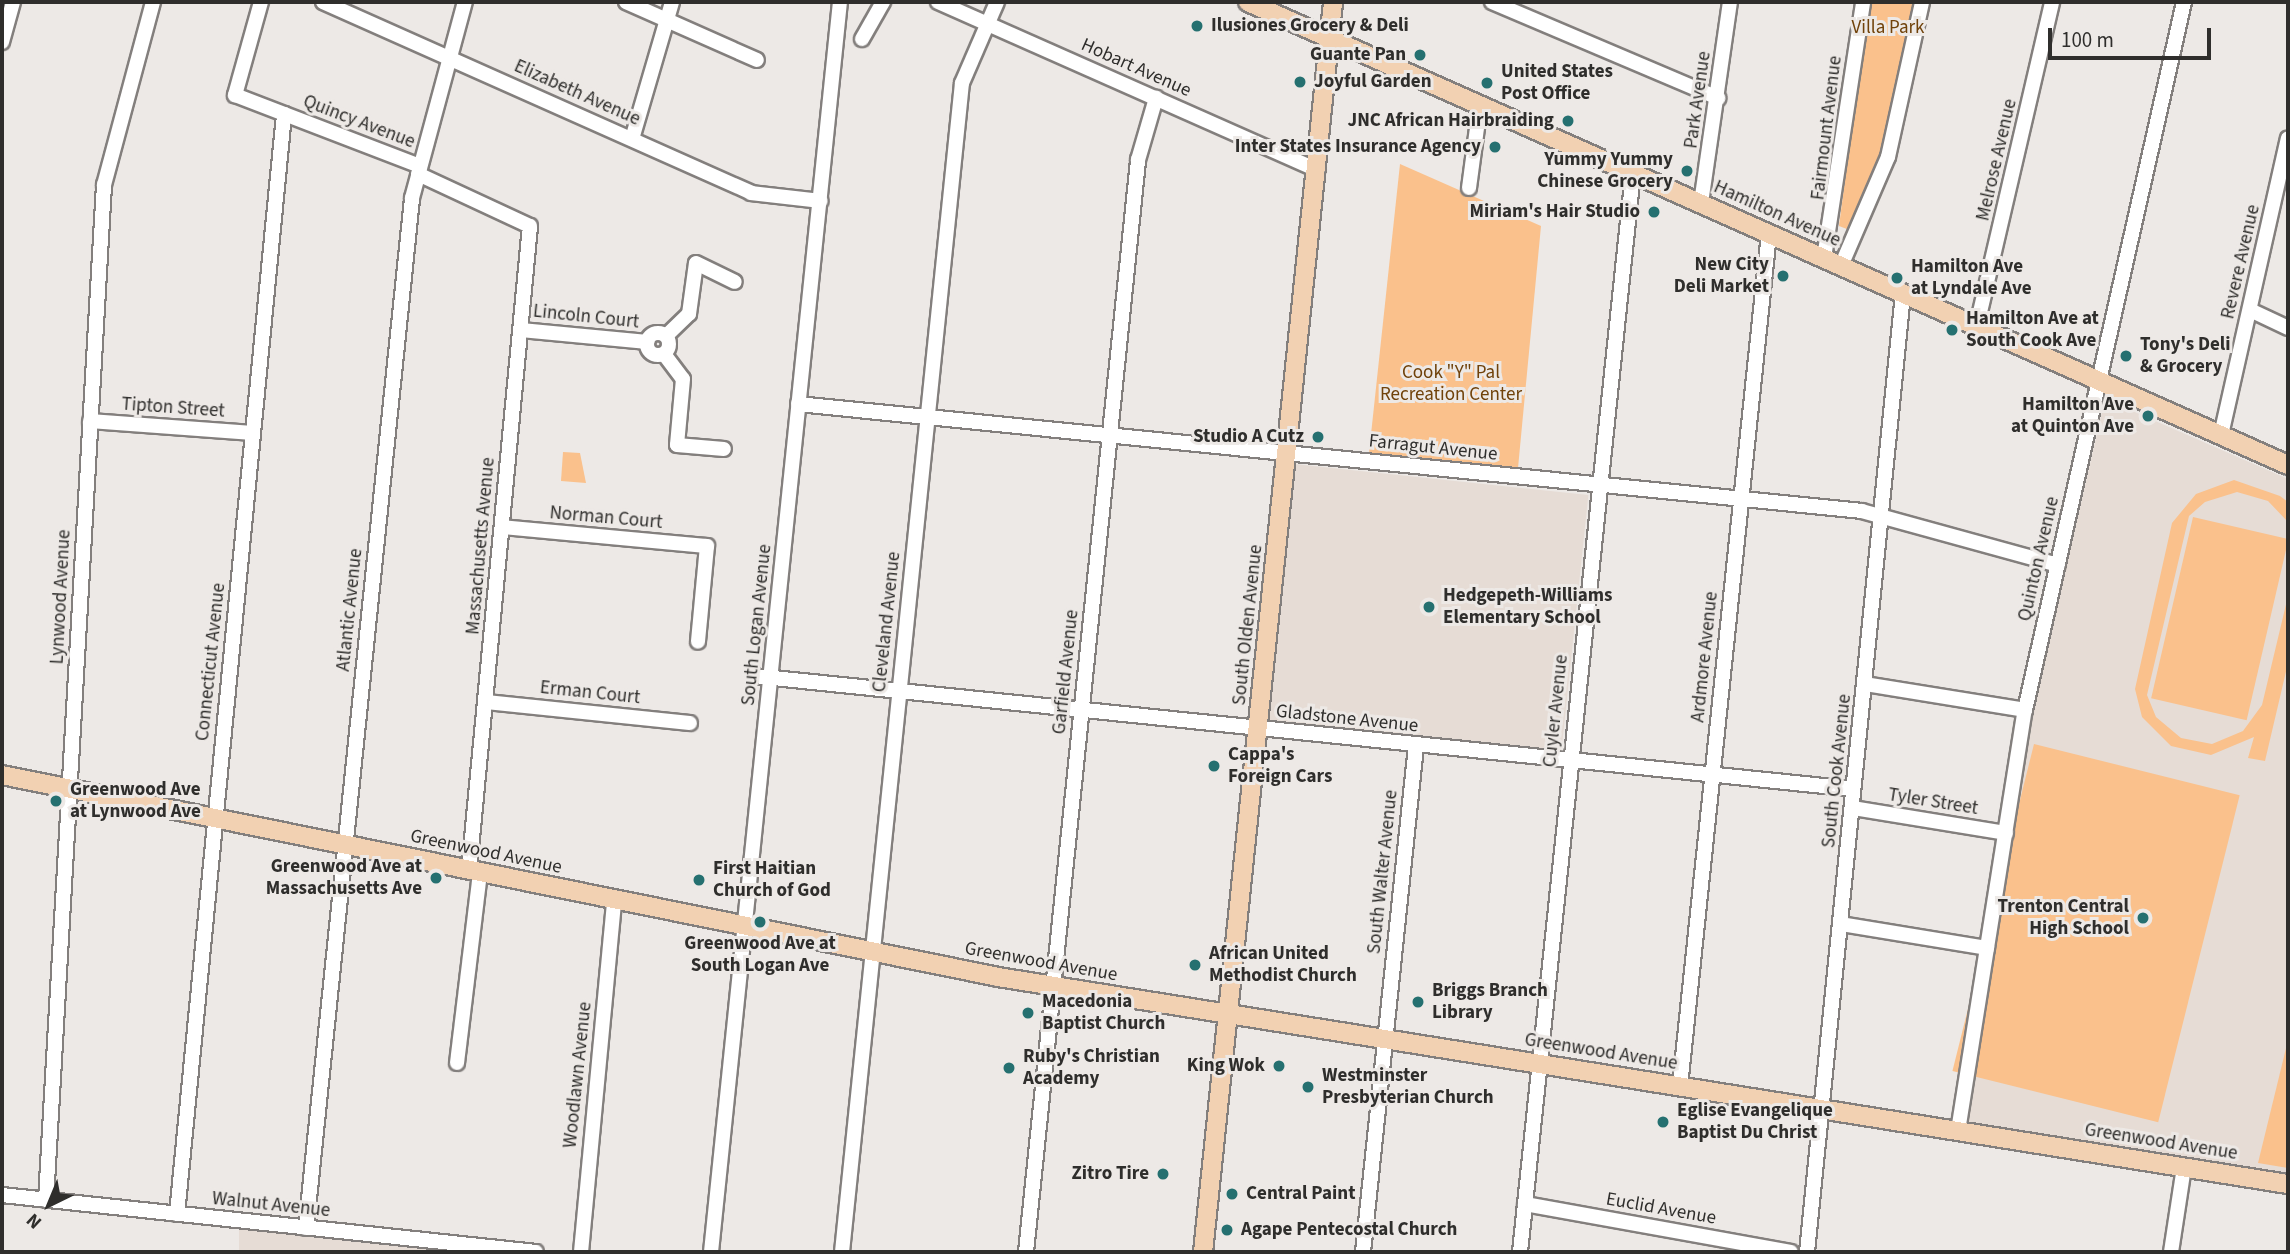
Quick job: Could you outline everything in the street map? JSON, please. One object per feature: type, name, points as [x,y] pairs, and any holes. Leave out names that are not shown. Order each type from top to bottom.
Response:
[{"type":"main road","name":"Hamilton Avenue","points":[[1248,2],[2288,465]]},
{"type":"main road","name":"South Olden Avenue","points":[[1203,1252],[1333,2]]},
{"type":"main road","name":"Greenwood Avenue","points":[[2,775],[872,953],[1053,986],[2288,1184]]},
{"type":"street","points":[[2,41],[13,2]]},
{"type":"street","name":"Lynwood Avenue","points":[[46,1200],[104,185],[153,2]]},
{"type":"street","name":"Quincy Avenue","points":[[261,2],[235,96],[419,170],[530,226]]},
{"type":"street","name":"Elizabeth Avenue","points":[[323,2],[751,193],[821,201]]},
{"type":"street","name":"Atlantic Avenue","points":[[306,1228],[419,170],[465,2]]},
{"type":"street","points":[[626,2],[757,60]]},
{"type":"street","points":[[632,139],[672,2]]},
{"type":"street","name":"South Logan Avenue","points":[[711,1252],[840,2]]},
{"type":"street","points":[[862,39],[883,2]]},
{"type":"street","name":"Hobart Avenue","points":[[938,2],[1317,170]]},
{"type":"street","name":"Cleveland Avenue","points":[[842,1252],[962,83],[997,2]]},
{"type":"street","points":[[1492,2],[1718,99]]},
{"type":"street","name":"Park Avenue","points":[[1701,203],[1730,2]]},
{"type":"street","name":"Fairmount Avenue","points":[[1824,258],[1863,2]]},
{"type":"street","points":[[1841,265],[1888,157],[1923,2]]},
{"type":"street","name":"Melrose Avenue","points":[[1977,325],[2052,2]]},
{"type":"street","name":"Quinton Avenue","points":[[1958,1130],[2025,710],[2184,2]]},
{"type":"street","name":"Garfield Avenue","points":[[1026,1252],[1139,146],[1156,98]]},
{"type":"street","points":[[1469,188],[1480,106]]},
{"type":"street","name":"Connecticut Avenue","points":[[177,1214],[284,114]]},
{"type":"street","name":"Revere Avenue","points":[[2221,435],[2285,166],[2288,138]]},
{"type":"street","name":"Cuyler Avenue","points":[[1520,1252],[1598,484],[1633,173]]},
{"type":"street","name":"Massachusetts Avenue","points":[[457,1063],[475,871],[486,702],[530,226]]},
{"type":"street","name":"Ardmore Avenue","points":[[1680,1086],[1769,233]]},
{"type":"street","points":[[666,337],[689,314],[696,263],[735,282]]},
{"type":"street","name":"South Cook Avenue","points":[[1807,1252],[1903,293]]},
{"type":"street","points":[[2250,310],[2288,328]]},
{"type":"street","name":"Lincoln Court","points":[[521,330],[647,342]]},
{"type":"street","name":"Lincoln Court","points":[[655,333],[666,337],[664,354],[652,354],[647,342],[655,333]]},
{"type":"street","points":[[664,354],[683,379],[677,445],[724,449]]},
{"type":"street","name":"Farragut Avenue","points":[[799,404],[1287,451],[1740,498],[1882,516],[2057,565]]},
{"type":"street","name":"Tipton Street","points":[[90,421],[253,433]]},
{"type":"street","name":"Norman Court","points":[[502,527],[707,546],[698,642]]},
{"type":"street","name":"Gladstone Avenue","points":[[754,676],[1853,789]]},
{"type":"street","points":[[1865,684],[2025,710]]},
{"type":"street","name":"Erman Court","points":[[486,702],[690,723]]},
{"type":"street","name":"South Walter Avenue","points":[[1363,1252],[1416,746]]},
{"type":"street","name":"Tyler Street","points":[[1853,808],[2006,833]]},
{"type":"street","name":"Woodlawn Avenue","points":[[581,1252],[614,901]]},
{"type":"street","points":[[1841,924],[1987,948]]},
{"type":"street","points":[[2171,1252],[2184,1167]]},
{"type":"street","name":"Walnut Avenue","points":[[2,1195],[536,1252]]},
{"type":"street","name":"Euclid Avenue","points":[[1525,1204],[1791,1252]]},
{"type":"shaded area","name":"Trenton Central High School","points":[[2105,399],[2288,479],[2288,1174],[1962,1123],[2033,712]]},
{"type":"shaded area","name":"Hedgepeth-Williams Elementary School","points":[[1294,464],[1588,495],[1562,751],[1267,720]]},
{"type":"shaded area","points":[[239,1223],[527,1252],[239,1252]]},
{"type":"green space","name":"Villa Park","points":[[1868,2],[1918,2],[1883,164],[1852,231],[1839,226]]},
{"type":"green space","name":"Cook \"Y\" Pal Recreation Center","points":[[1400,164],[1541,226],[1518,468],[1369,453]]},
{"type":"green space","points":[[563,452],[580,453],[586,483],[561,481]]},
{"type":"green space","points":[[2234,480],[2280,496],[2288,502],[2288,522],[2268,501],[2237,492],[2205,502],[2189,516],[2147,695],[2156,717],[2181,738],[2212,744],[2243,731],[2262,705],[2288,596],[2288,663],[2265,761],[2248,758],[2254,737],[2211,755],[2171,746],[2142,717],[2135,689],[2172,523],[2196,494]]},
{"type":"green space","points":[[2193,517],[2288,539],[2247,720],[2151,698]]},
{"type":"green space","points":[[2034,744],[2240,795],[2158,1122],[1952,1071]]},
{"type":"green space","points":[[2288,1040],[2288,1168],[2258,1163]]},
{"type":"place","name":"Ilusiones Grocery & Deli","points":[[1197,26]]},
{"type":"place","name":"Guante Pan","points":[[1420,55]]},
{"type":"place","name":"Joyful Garden","points":[[1300,82]]},
{"type":"place","name":"United States Post Office","points":[[1487,83]]},
{"type":"place","name":"JNC African Hairbraiding","points":[[1568,121]]},
{"type":"place","name":"Inter States Insurance Agency","points":[[1495,147]]},
{"type":"place","name":"Yummy Yummy Chinese Grocery","points":[[1687,171]]},
{"type":"place","name":"Miriam's Hair Studio","points":[[1654,212]]},
{"type":"place","name":"New City Deli Market","points":[[1783,276]]},
{"type":"place","name":"Hamilton Ave at Lyndale Ave","points":[[1897,278]]},
{"type":"place","name":"Hamilton Ave at South Cook Ave","points":[[1952,330]]},
{"type":"place","name":"Tony's Deli & Grocery","points":[[2126,356]]},
{"type":"place","name":"Hamilton Ave at Quinton Ave","points":[[2148,416]]},
{"type":"place","name":"Studio A Cutz","points":[[1318,437]]},
{"type":"place","name":"Hedgepeth-Williams Elementary School","points":[[1429,607]]},
{"type":"place","name":"Cappa's Foreign Cars","points":[[1214,766]]},
{"type":"place","name":"Greenwood Ave at Lynwood Ave","points":[[56,801]]},
{"type":"place","name":"Greenwood Ave at Massachusetts Ave","points":[[436,878]]},
{"type":"place","name":"First Haitian Church of God","points":[[699,880]]},
{"type":"place","name":"Trenton Central High School","points":[[2143,918]]},
{"type":"place","name":"Greenwood Ave at South Logan Ave","points":[[760,922]]},
{"type":"place","name":"African United Methodist Church","points":[[1195,965]]},
{"type":"place","name":"Briggs Branch Library","points":[[1418,1002]]},
{"type":"place","name":"Macedonia Baptist Church","points":[[1028,1013]]},
{"type":"place","name":"King Wok","points":[[1279,1066]]},
{"type":"place","name":"Ruby's Christian Academy","points":[[1009,1068]]},
{"type":"place","name":"Westminster Presbyterian Church","points":[[1308,1087]]},
{"type":"place","name":"Eglise Evangelique Baptist Du Christ","points":[[1663,1122]]},
{"type":"place","name":"Zitro Tire","points":[[1163,1174]]},
{"type":"place","name":"Central Paint","points":[[1232,1194]]},
{"type":"place","name":"Agape Pentecostal Church","points":[[1227,1230]]}]
